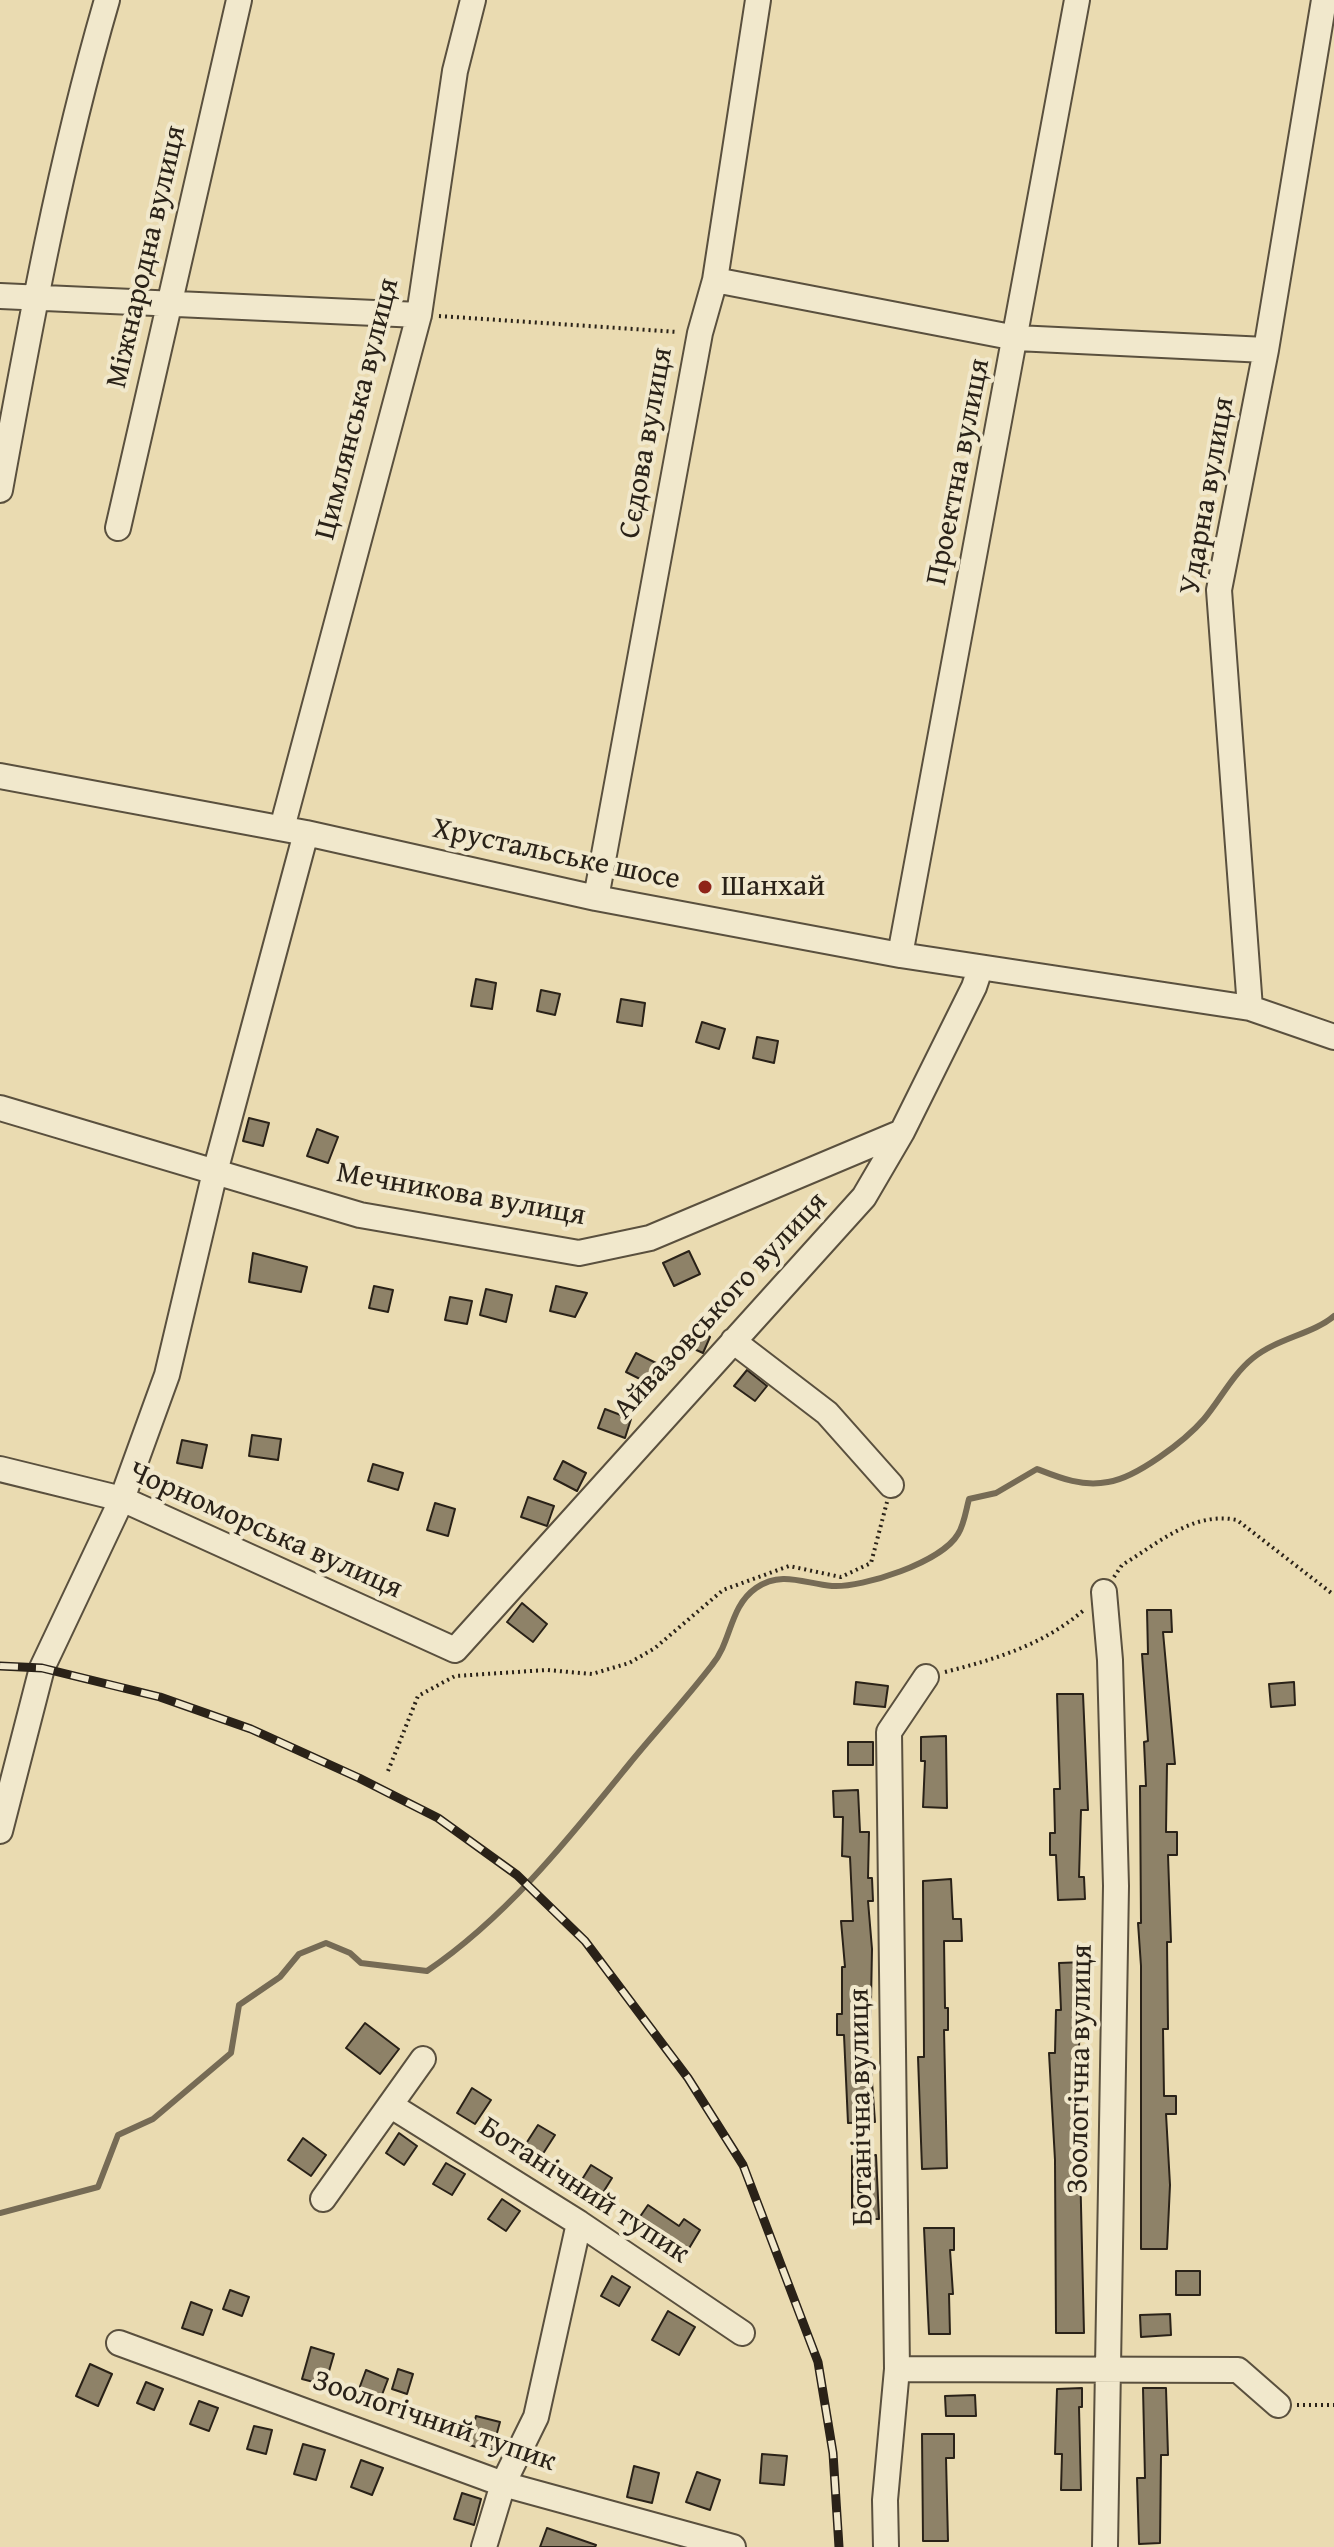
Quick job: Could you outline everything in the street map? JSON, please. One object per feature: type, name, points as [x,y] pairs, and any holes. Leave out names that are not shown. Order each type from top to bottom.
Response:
[{"type":"street","points":[[0,490],[35,295],[77,105],[107,0]]},
{"type":"street","name":"Міжнародна вулиця","points":[[118,528],[239,0]]},
{"type":"street","name":"Цимлянська вулиця","points":[[0,1831],[42,1668],[122,1499],[167,1375],[419,315],[455,71],[473,0]]},
{"type":"street","name":"Сєдова вулиця","points":[[596,898],[700,333],[715,280],[758,0]]},
{"type":"street","name":"Проектна вулиця","points":[[900,955],[1077,0]]},
{"type":"street","name":"Ударна вулиця","points":[[1250,1008],[1219,590],[1266,350],[1324,0]]},
{"type":"street","points":[[715,280],[1016,338],[1266,350]]},
{"type":"street","points":[[0,296],[170,301],[419,315]]},
{"type":"street","name":"Хрустальське шосе","points":[[0,776],[294,831],[596,898],[900,955],[1250,1008],[1334,1037]]},
{"type":"street","name":"Айвазовського вулиця","points":[[455,1650],[864,1197],[902,1132],[980,969]]},
{"type":"street","name":"Мечникова вулиця","points":[[0,1108],[360,1215],[579,1253],[650,1238],[902,1132]]},
{"type":"street","points":[[733,1341],[827,1413],[891,1485]]},
{"type":"street","name":"Чорноморська вулиця","points":[[0,1469],[122,1499],[455,1650]]},
{"type":"street","name":"Зоологічна вулиця","points":[[1104,1592],[1110,1660],[1116,1886],[1105,2547]]},
{"type":"street","name":"Ботанічна вулиця","points":[[886,2547],[885,2500],[897,2369],[889,1732],[926,1677]]},
{"type":"street","points":[[323,2199],[423,2059]]},
{"type":"street","name":"Ботанічний тупик","points":[[390,2105],[579,2223],[742,2333]]},
{"type":"street","points":[[484,2547],[503,2484],[536,2417],[579,2223]]},
{"type":"street","name":"Зоологічний тупик","points":[[119,2343],[503,2484],[733,2547]]},
{"type":"street","points":[[897,2369],[1238,2370],[1278,2405]]},
{"type":"path","points":[[419,315],[700,333]]},
{"type":"path","points":[[388,1771],[418,1696],[455,1676],[547,1670],[592,1674],[629,1663],[655,1648],[723,1590],[789,1566],[841,1577],[871,1563],[891,1485]]},
{"type":"path","points":[[926,1677],[1009,1656],[1064,1627],[1104,1592],[1122,1565],[1202,1517],[1220,1516],[1237,1520],[1334,1595]]},
{"type":"path","points":[[1278,2405],[1334,2405]]},
{"type":"building","points":[[476,979],[496,983],[492,1009],[471,1006]]},
{"type":"building","points":[[541,990],[560,994],[555,1015],[537,1011]]},
{"type":"building","points":[[621,999],[645,1003],[642,1026],[617,1022]]},
{"type":"building","points":[[702,1022],[725,1029],[719,1049],[696,1042]]},
{"type":"building","points":[[757,1037],[778,1041],[774,1063],[753,1058]]},
{"type":"building","points":[[249,1118],[269,1123],[263,1146],[243,1141]]},
{"type":"building","points":[[317,1129],[338,1137],[328,1163],[307,1156]]},
{"type":"building","points":[[689,1251],[700,1274],[674,1286],[663,1263]]},
{"type":"building","points":[[253,1253],[307,1267],[301,1292],[249,1282]]},
{"type":"building","points":[[374,1286],[393,1290],[388,1312],[369,1308]]},
{"type":"building","points":[[556,1286],[587,1293],[575,1317],[550,1311]]},
{"type":"building","points":[[486,1289],[512,1295],[506,1322],[480,1315]]},
{"type":"building","points":[[450,1297],[472,1301],[467,1324],[445,1320]]},
{"type":"building","points":[[691,1328],[710,1337],[703,1353],[683,1344]]},
{"type":"building","points":[[636,1353],[664,1367],[654,1386],[626,1372]]},
{"type":"building","points":[[747,1370],[767,1386],[755,1401],[734,1386]]},
{"type":"building","points":[[605,1409],[631,1419],[625,1438],[598,1428]]},
{"type":"building","points":[[252,1435],[281,1439],[278,1460],[249,1456]]},
{"type":"building","points":[[182,1440],[207,1445],[202,1468],[177,1463]]},
{"type":"building","points":[[563,1461],[586,1473],[577,1491],[554,1479]]},
{"type":"building","points":[[373,1464],[403,1473],[398,1490],[368,1481]]},
{"type":"building","points":[[528,1497],[554,1506],[547,1526],[521,1517]]},
{"type":"building","points":[[435,1503],[455,1509],[448,1536],[427,1530]]},
{"type":"building","points":[[522,1603],[547,1624],[533,1642],[507,1622]]},
{"type":"building","points":[[1147,1610],[1171,1610],[1172,1632],[1163,1632],[1175,1764],[1167,1764],[1166,1832],[1177,1832],[1177,1855],[1168,1855],[1171,1942],[1167,1942],[1168,2029],[1163,2029],[1164,2096],[1176,2096],[1176,2114],[1166,2114],[1170,2185],[1167,2249],[1141,2249],[1141,1966],[1138,1923],[1141,1923],[1140,1786],[1146,1786],[1144,1742],[1148,1741],[1142,1654],[1148,1654]]},
{"type":"building","points":[[856,1682],[888,1686],[885,1707],[854,1704]]},
{"type":"building","points":[[1294,1682],[1295,1705],[1271,1707],[1269,1684]]},
{"type":"building","points":[[1057,1694],[1083,1694],[1088,1810],[1081,1810],[1079,1877],[1084,1877],[1085,1899],[1058,1900],[1056,1855],[1050,1855],[1050,1833],[1055,1833],[1054,1789],[1060,1789]]},
{"type":"building","points":[[946,1736],[947,1808],[923,1807],[925,1761],[921,1761],[921,1737]]},
{"type":"building","points":[[848,1742],[873,1742],[873,1765],[848,1765]]},
{"type":"building","points":[[858,1790],[860,1832],[869,1832],[868,1878],[872,1878],[873,1901],[868,1901],[872,1949],[870,2055],[875,2122],[848,2123],[844,2035],[837,2035],[837,2014],[842,2014],[842,1967],[845,1967],[841,1921],[853,1921],[850,1857],[842,1856],[843,1817],[834,1817],[833,1791]]},
{"type":"building","points":[[951,1879],[953,1919],[961,1919],[962,1941],[944,1941],[945,2008],[948,2008],[948,2030],[944,2030],[947,2168],[922,2169],[918,2057],[924,2057],[923,1881]]},
{"type":"building","points":[[1085,1962],[1086,1985],[1080,1985],[1079,2052],[1082,2097],[1085,2097],[1085,2121],[1079,2121],[1084,2333],[1056,2333],[1055,2160],[1049,2053],[1055,2053],[1056,2010],[1061,2010],[1059,1963]]},
{"type":"building","points":[[365,2023],[399,2049],[380,2074],[346,2048]]},
{"type":"building","points":[[472,2088],[491,2100],[475,2124],[457,2113]]},
{"type":"building","points":[[538,2125],[555,2135],[537,2163],[520,2153]]},
{"type":"building","points":[[399,2133],[417,2146],[404,2165],[386,2153]]},
{"type":"building","points":[[303,2138],[326,2155],[311,2176],[288,2160]]},
{"type":"building","points":[[876,2155],[879,2219],[852,2219],[852,2156]]},
{"type":"building","points":[[446,2163],[465,2174],[452,2195],[433,2184]]},
{"type":"building","points":[[591,2165],[612,2178],[599,2199],[578,2186]]},
{"type":"building","points":[[502,2199],[520,2211],[506,2231],[488,2219]]},
{"type":"building","points":[[648,2205],[679,2226],[684,2219],[700,2230],[688,2250],[655,2229],[651,2234],[635,2224]]},
{"type":"building","points":[[924,2228],[954,2228],[954,2250],[950,2250],[953,2294],[949,2294],[950,2334],[929,2334]]},
{"type":"building","points":[[1176,2271],[1200,2271],[1200,2295],[1176,2295]]},
{"type":"building","points":[[612,2276],[630,2287],[619,2306],[601,2296]]},
{"type":"building","points":[[230,2290],[249,2297],[242,2316],[223,2309]]},
{"type":"building","points":[[191,2302],[212,2310],[203,2335],[182,2328]]},
{"type":"building","points":[[668,2311],[695,2327],[679,2355],[652,2340]]},
{"type":"building","points":[[1170,2314],[1171,2335],[1141,2337],[1140,2315]]},
{"type":"building","points":[[311,2347],[334,2354],[325,2385],[302,2379]]},
{"type":"building","points":[[90,2364],[112,2374],[98,2406],[76,2396]]},
{"type":"building","points":[[398,2369],[413,2374],[407,2394],[392,2389]]},
{"type":"building","points":[[366,2370],[388,2379],[377,2408],[355,2400]]},
{"type":"building","points":[[146,2382],[163,2389],[154,2410],[137,2403]]},
{"type":"building","points":[[1082,2388],[1082,2407],[1079,2407],[1081,2490],[1061,2490],[1062,2454],[1055,2454],[1057,2389]]},
{"type":"building","points":[[1143,2388],[1166,2388],[1168,2455],[1161,2455],[1160,2543],[1139,2544],[1137,2478],[1145,2478]]},
{"type":"building","points":[[975,2395],[976,2416],[946,2416],[945,2396]]},
{"type":"building","points":[[199,2401],[218,2408],[209,2431],[190,2424]]},
{"type":"building","points":[[476,2416],[500,2422],[492,2451],[469,2445]]},
{"type":"building","points":[[254,2426],[272,2430],[266,2454],[247,2449]]},
{"type":"building","points":[[922,2434],[954,2434],[954,2458],[946,2458],[948,2541],[923,2541]]},
{"type":"building","points":[[303,2444],[325,2450],[316,2480],[294,2474]]},
{"type":"building","points":[[762,2454],[787,2456],[784,2485],[760,2483]]},
{"type":"building","points":[[361,2460],[383,2468],[372,2495],[351,2487]]},
{"type":"building","points":[[634,2466],[659,2473],[652,2503],[627,2497]]},
{"type":"building","points":[[697,2472],[720,2480],[710,2510],[686,2502]]},
{"type":"building","points":[[462,2493],[481,2499],[474,2525],[454,2519]]},
{"type":"building","points":[[547,2528],[596,2545],[540,2547]]},
{"type":"waterway","points":[[0,2213],[98,2187],[118,2135],[153,2119],[231,2053],[239,2005],[280,1977],[299,1954],[326,1943],[350,1953],[361,1963],[427,1971],[456,1950],[536,1874],[692,1690],[719,1656],[735,1614],[756,1588],[784,1579],[846,1585],[901,1571],[949,1544],[960,1530],[969,1499],[996,1493],[1037,1469],[1089,1483],[1108,1482],[1132,1474],[1173,1448],[1196,1428],[1253,1358],[1334,1316]]},
{"type":"railway","points":[[0,1666],[42,1668],[160,1697],[251,1729],[359,1778],[438,1818],[517,1875],[585,1941],[688,2078],[743,2165],[818,2362],[833,2453],[839,2547]]},
{"type":"place","name":"Шанхай","points":[[705,887]]}]
